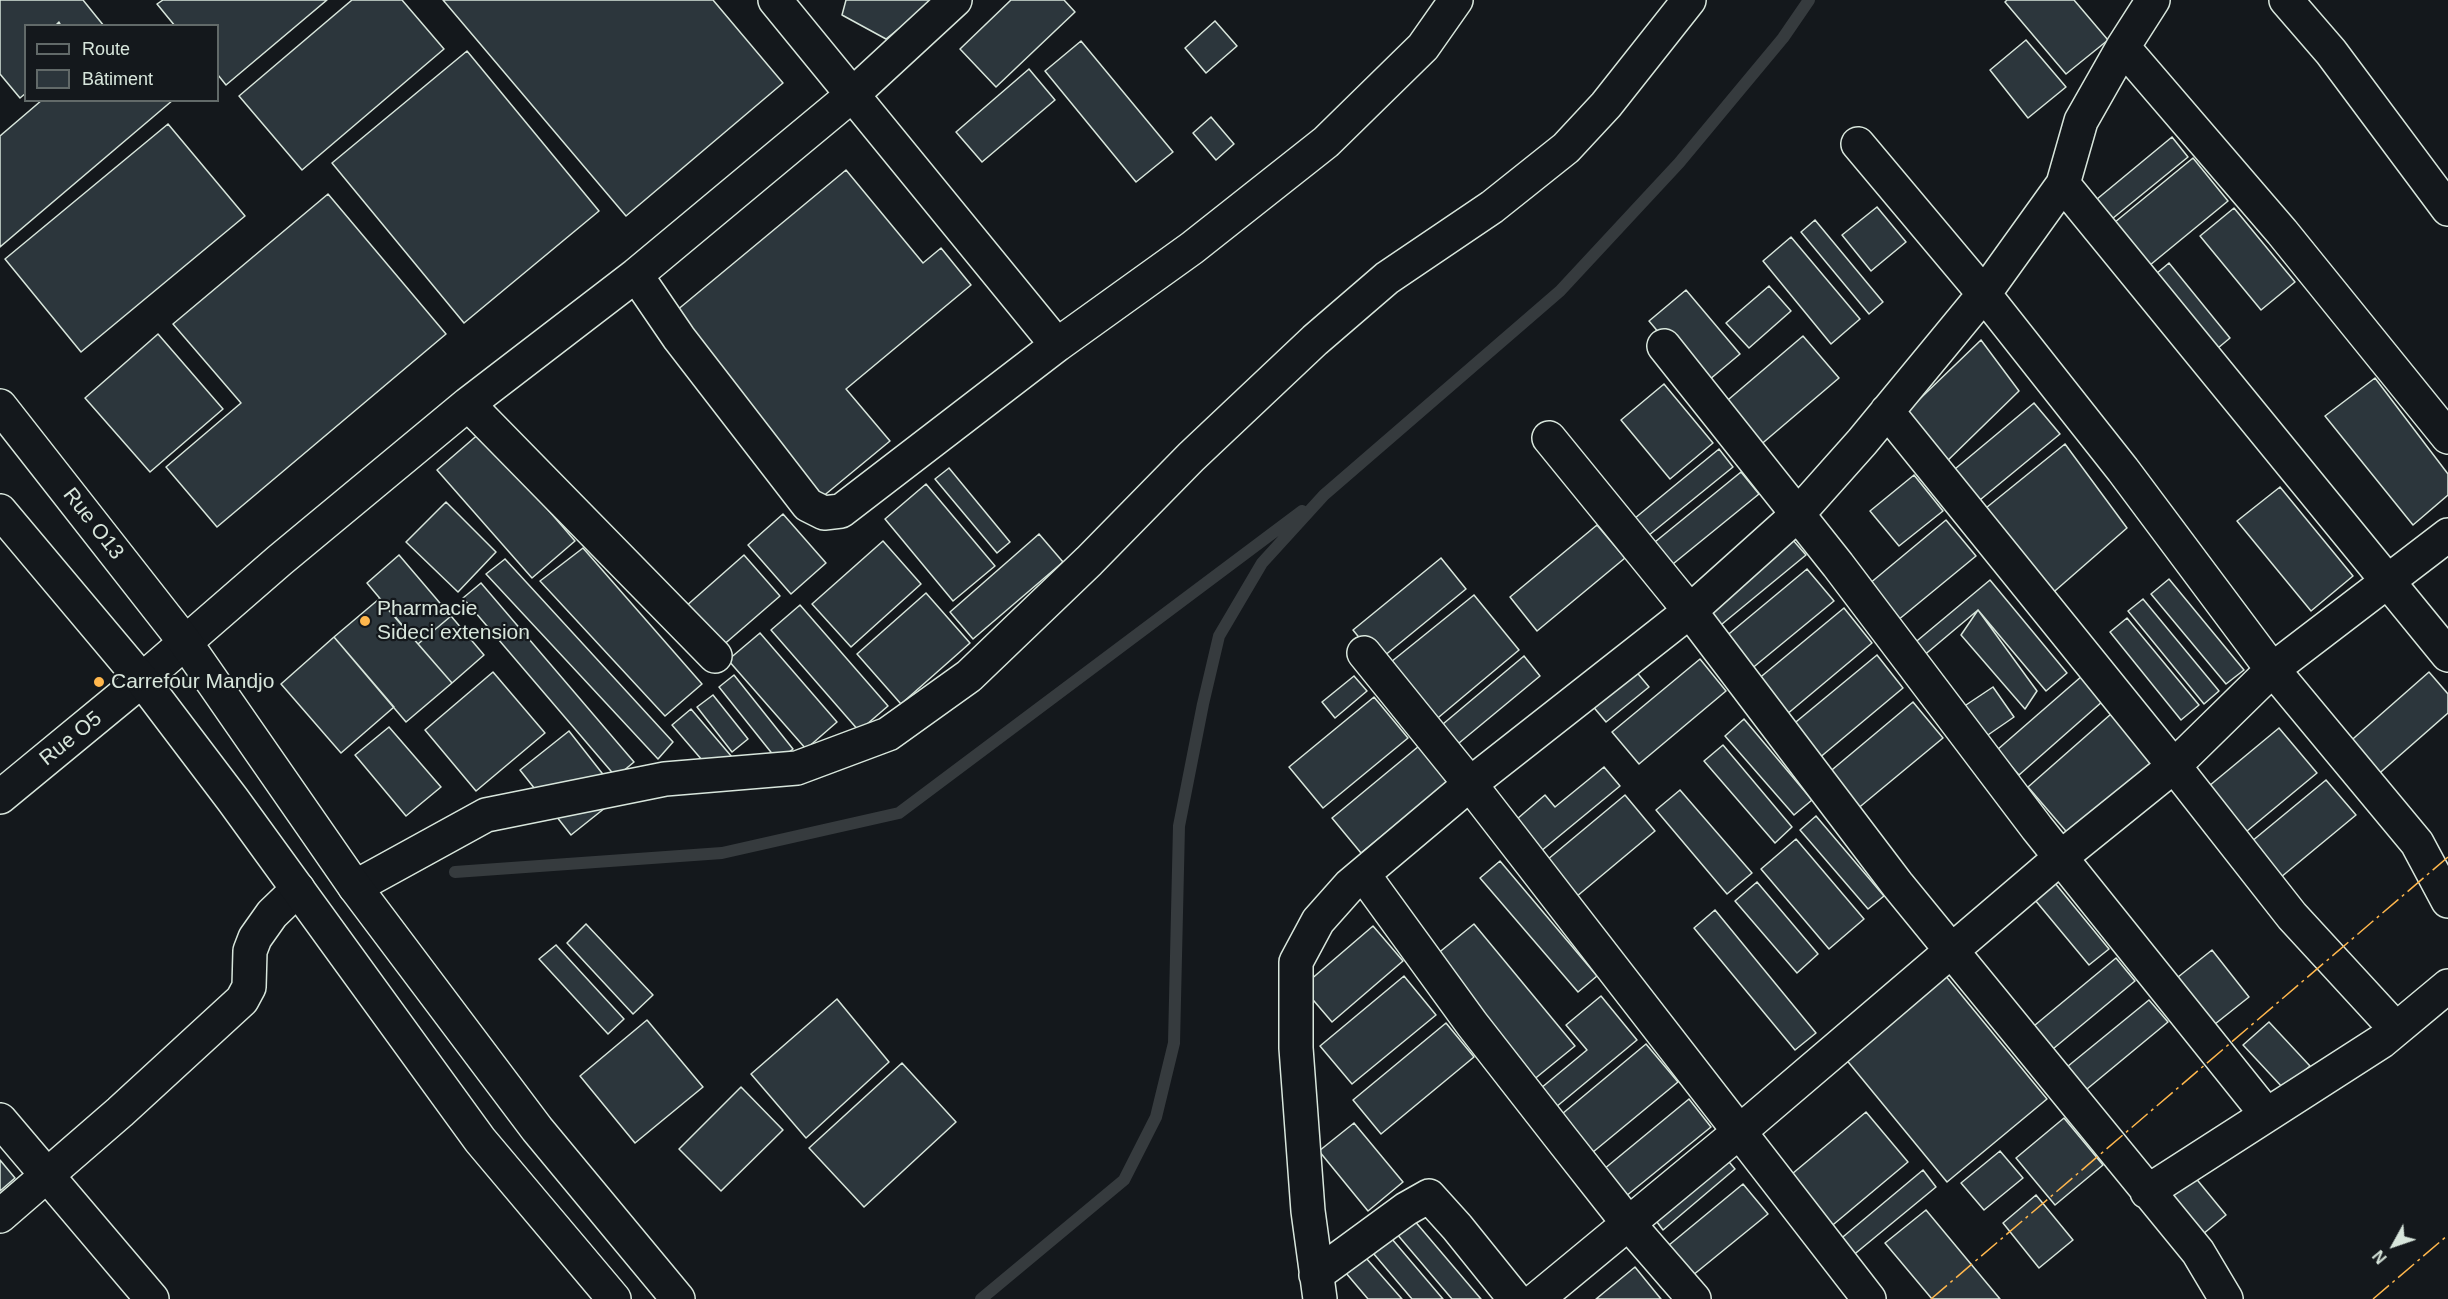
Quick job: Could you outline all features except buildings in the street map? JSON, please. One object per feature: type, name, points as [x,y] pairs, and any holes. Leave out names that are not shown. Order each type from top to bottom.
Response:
[{"type":"street","points":[[775,0],[851,96],[1057,345]]},
{"type":"street","name":"Rue O5","points":[[0,797],[468,404],[636,275],[851,96],[955,0]]},
{"type":"street","points":[[636,275],[679,338],[808,505],[824,513],[841,512],[1057,345],[1192,248],[1326,142],[1423,48],[1456,0]]},
{"type":"street","points":[[355,887],[486,815],[665,779],[797,768],[888,734],[969,676],[1089,561],[1191,457],[1315,340],[1387,278],[1491,207],[1566,148],[1606,105],[1689,0]]},
{"type":"street","points":[[1318,1287],[1308,1211],[1296,1048],[1296,962],[1318,921],[1350,885],[1470,784],[1690,611],[1797,515],[1887,411],[1983,294],[2063,184],[2081,121],[2153,0]]},
{"type":"street","points":[[2286,0],[2331,52],[2448,209]]},
{"type":"street","points":[[2123,47],[2282,232],[2448,437]]},
{"type":"street","points":[[1858,144],[1983,294],[2123,470],[2273,669],[2417,843],[2448,901]]},
{"type":"street","points":[[2063,184],[2448,656]]},
{"type":"street","points":[[1664,346],[1797,515],[2060,858],[2267,1115]]},
{"type":"street","points":[[468,404],[715,656]]},
{"type":"street","name":"Rue O13","points":[[0,405],[185,642],[355,887],[537,1129],[678,1299]]},
{"type":"street","points":[[1887,411],[2292,916],[2396,1029]]},
{"type":"street","points":[[1549,438],[1690,611],[1897,884],[2198,1252],[2226,1299]]},
{"type":"street","points":[[0,511],[142,680],[298,889],[480,1140],[614,1299]]},
{"type":"street","points":[[1537,1299],[1739,1132],[2060,858],[2174,766],[2273,669],[2448,535]]},
{"type":"street","points":[[1364,652],[1470,784],[1869,1299]]},
{"type":"street","points":[[1363,874],[1472,1024],[1628,1223],[1694,1299]]},
{"type":"street","points":[[0,1216],[120,1112],[242,1000],[249,987],[250,951],[255,938],[272,914],[298,889]]},
{"type":"street","points":[[2147,1192],[2382,1041],[2448,986]]},
{"type":"street","points":[[0,1120],[152,1299]]},
{"type":"street","points":[[1318,1287],[1406,1209],[1429,1197],[1457,1227],[1515,1299]]},
{"type":"waterway","points":[[981,1299],[1124,1180],[1156,1117],[1174,1043],[1179,826],[1219,636],[1262,563],[1324,495],[1560,291],[1679,163],[1783,38],[1809,0]]},
{"type":"waterway","points":[[455,872],[722,853],[899,813],[1302,511]]},
{"type":"power","points":[[1931,1299],[2448,857]]},
{"type":"power","points":[[2373,1299],[2448,1235]]},
{"type":"place","name":"Pharmacie Sideci extension","points":[[365,621]]},
{"type":"place","name":"Carrefour Mandjo","points":[[99,682]]}]
